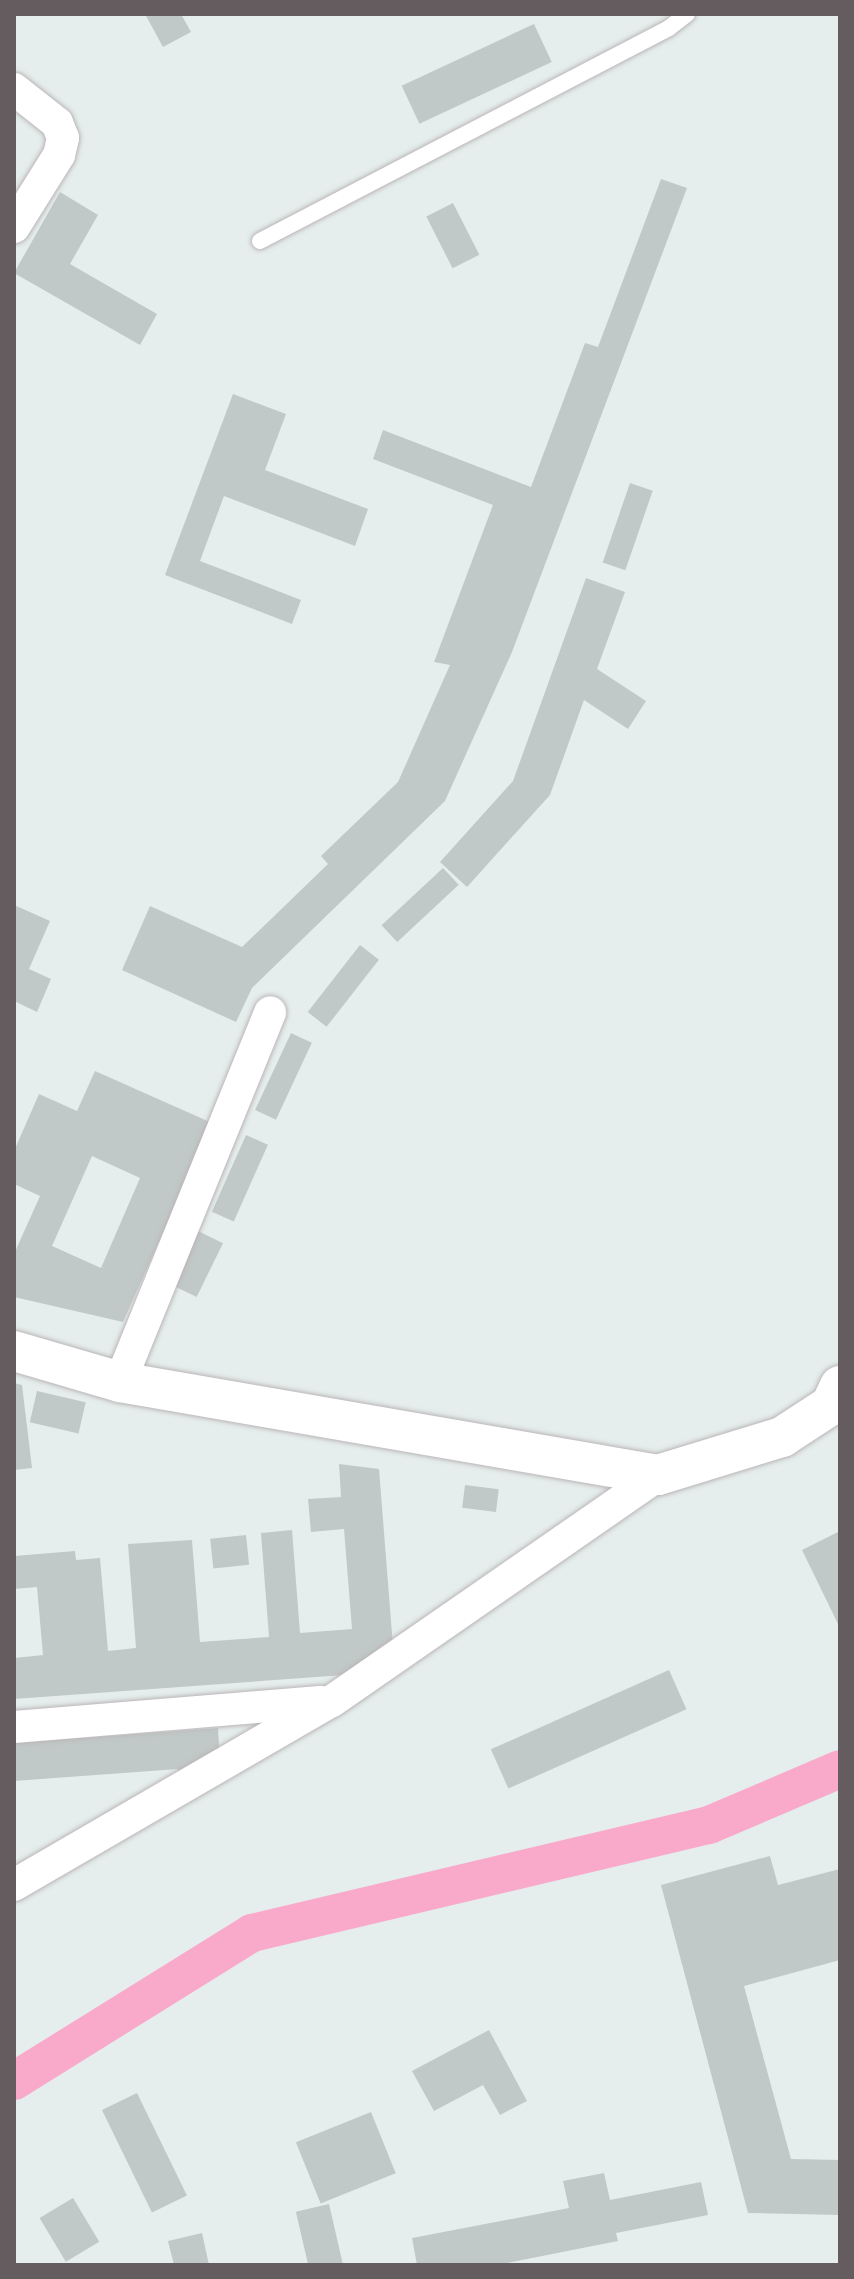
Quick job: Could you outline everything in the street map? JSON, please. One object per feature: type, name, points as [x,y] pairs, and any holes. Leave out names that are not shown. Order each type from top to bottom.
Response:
[{"type":"street","points":[[14,89],[57,123],[63,138],[59,155],[14,227]]},
{"type":"street","points":[[120,1382],[270,1012]]},
{"type":"street","points":[[14,1351],[120,1382],[658,1475]]},
{"type":"street","points":[[14,1885],[332,1701],[658,1475],[782,1437],[831,1405],[840,1386]]},
{"type":"street","points":[[14,1727],[332,1701]]},
{"type":"lane","points":[[260,241],[687,14]]},
{"type":"building","points":[[145,14],[181,14],[191,32],[163,47]]},
{"type":"building","points":[[534,24],[552,62],[419,124],[402,86]]},
{"type":"building","points":[[661,179],[687,188],[512,652],[445,801],[252,988],[236,1022],[122,970],[150,906],[242,947],[328,864],[321,856],[398,782],[450,665],[434,662],[493,505],[373,459],[383,430],[531,487],[585,343],[598,347]]},
{"type":"building","points":[[60,192],[98,215],[70,264],[157,314],[140,345],[14,273]]},
{"type":"building","points":[[453,203],[479,255],[453,268],[426,217]]},
{"type":"building","points":[[233,394],[286,414],[265,470],[368,509],[355,546],[224,496],[200,561],[301,600],[292,624],[165,575]]},
{"type":"building","points":[[630,483],[653,491],[625,570],[603,562]]},
{"type":"building","points":[[586,578],[625,592],[597,669],[646,701],[628,729],[584,700],[550,795],[467,887],[440,862],[513,781]]},
{"type":"building","points":[[443,868],[459,885],[397,942],[382,925]]},
{"type":"building","points":[[14,905],[50,921],[29,969],[51,979],[37,1012],[14,1001]]},
{"type":"building","points":[[360,945],[379,960],[327,1027],[308,1012]]},
{"type":"building","points":[[291,1033],[312,1043],[276,1120],[255,1110]]},
{"type":"building","points":[[95,1071],[212,1123],[123,1322],[14,1297],[14,1254],[40,1196],[14,1184],[14,1151],[39,1094],[77,1111]],"holes":[[[92,1156],[140,1178],[101,1268],[52,1246]]]},
{"type":"building","points":[[246,1135],[268,1145],[234,1221],[212,1212]]},
{"type":"building","points":[[196,1230],[223,1243],[197,1297],[170,1284]]},
{"type":"building","points":[[14,1383],[22,1385],[32,1468],[14,1470]]},
{"type":"building","points":[[37,1391],[86,1402],[79,1433],[30,1422]]},
{"type":"building","points":[[339,1464],[379,1469],[393,1646],[358,1674],[14,1699],[14,1658],[43,1655],[37,1587],[14,1589],[14,1556],[75,1551],[76,1560],[100,1558],[108,1651],[136,1648],[128,1544],[192,1540],[200,1642],[269,1637],[261,1533],[292,1530],[300,1633],[352,1629],[344,1529],[311,1532],[308,1499],[341,1497]]},
{"type":"building","points":[[465,1485],[499,1489],[496,1512],[462,1508]]},
{"type":"building","points":[[840,1531],[840,1628],[802,1550]]},
{"type":"building","points":[[246,1535],[249,1565],[213,1569],[210,1539]]},
{"type":"building","points":[[669,1670],[686,1709],[508,1789],[491,1749]]},
{"type":"building","points":[[218,1728],[220,1762],[179,1783],[178,1769],[14,1781],[14,1743]]},
{"type":"building","points":[[770,1856],[778,1885],[840,1869],[840,1960],[744,1986],[791,2159],[840,2160],[840,2215],[748,2213],[661,1885]]},
{"type":"building","points":[[489,2030],[527,2101],[500,2115],[483,2085],[434,2111],[412,2071]]},
{"type":"building","points":[[137,2093],[187,2195],[152,2213],[102,2110]]},
{"type":"building","points":[[371,2112],[396,2173],[321,2204],[296,2142]]},
{"type":"building","points":[[604,2173],[610,2200],[701,2182],[708,2215],[616,2233],[618,2241],[497,2265],[417,2265],[412,2238],[569,2208],[563,2181]]},
{"type":"building","points":[[73,2198],[99,2242],[66,2262],[40,2218]]},
{"type":"building","points":[[329,2204],[343,2265],[308,2265],[296,2212]]},
{"type":"building","points":[[202,2233],[209,2265],[174,2265],[168,2241]]},
{"type":"waterway","points":[[14,2081],[252,1933],[709,1825],[840,1769]]}]
